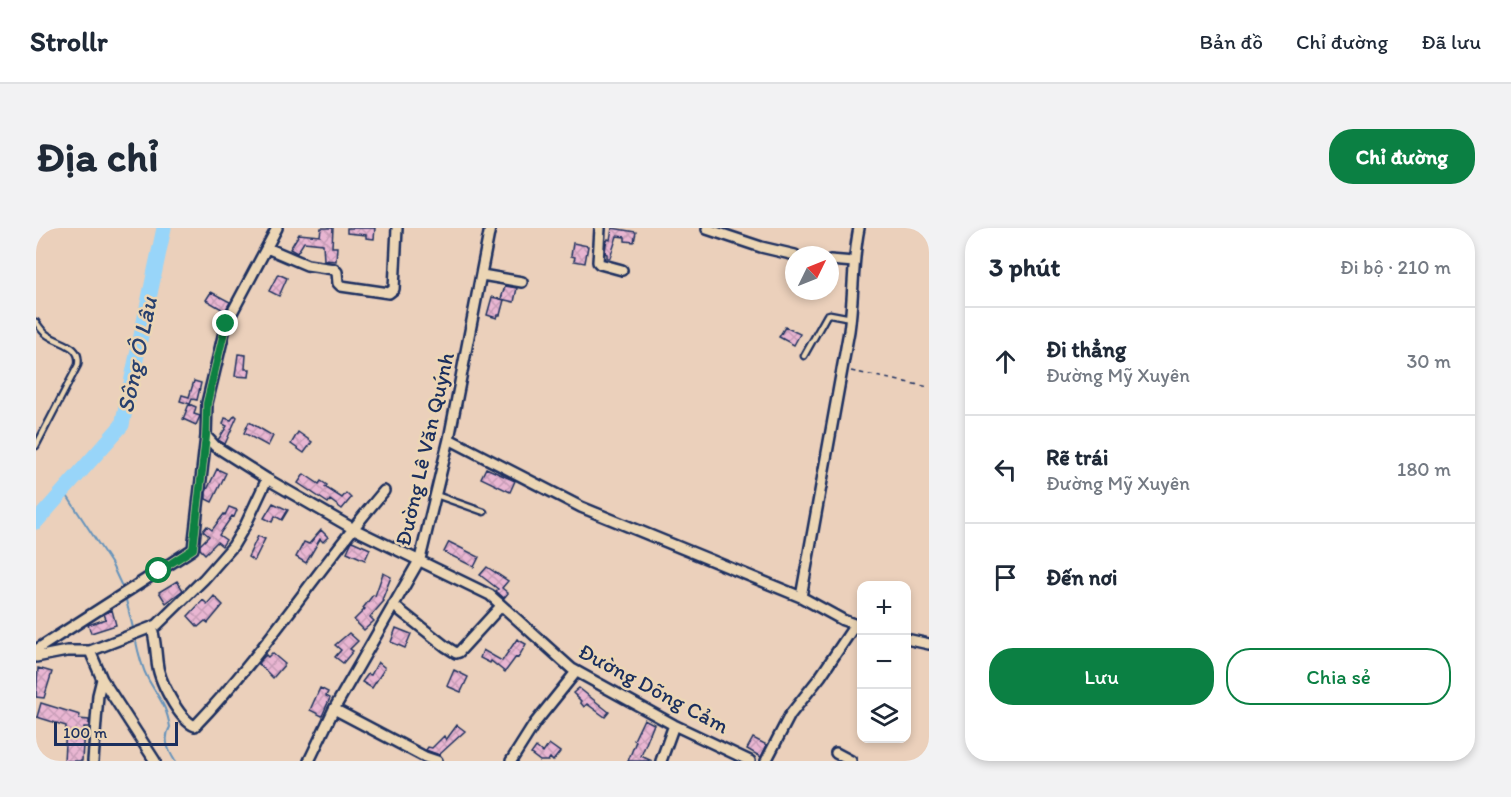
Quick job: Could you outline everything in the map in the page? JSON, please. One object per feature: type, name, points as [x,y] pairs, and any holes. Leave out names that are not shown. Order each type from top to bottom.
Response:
[{"type":"street","points":[[36,650],[193,549],[206,436],[207,403],[226,324],[277,228]]},
{"type":"street","points":[[267,248],[307,265],[336,270],[338,284],[341,286],[389,293],[394,289],[397,228]]},
{"type":"street","name":"Đường Lê Văn Quýnh","points":[[309,761],[334,709],[420,559],[449,439],[490,228]]},
{"type":"street","points":[[600,228],[598,262],[622,270]]},
{"type":"street","points":[[706,228],[785,253]]},
{"type":"street","points":[[801,597],[851,318],[854,262],[859,228]]},
{"type":"street","points":[[839,261],[854,262]]},
{"type":"street","points":[[482,275],[522,282]]},
{"type":"street","name":"Đường Dõng Cảm","points":[[206,436],[215,446],[267,479],[352,528],[420,559],[490,596],[576,672],[750,761]]},
{"type":"street","points":[[449,439],[581,507],[801,597],[857,625]]},
{"type":"street","points":[[36,657],[67,651],[90,651],[151,628],[180,604],[227,554],[246,524],[267,479]]},
{"type":"street","points":[[151,628],[158,666],[171,701],[195,726],[246,668],[352,528],[384,491]]},
{"type":"street","points":[[393,605],[456,653],[501,606]]},
{"type":"street","points":[[766,761],[790,715],[857,627]]},
{"type":"street","points":[[911,640],[929,644]]},
{"type":"street","points":[[90,651],[102,679],[155,761]]},
{"type":"street","points":[[511,761],[535,723],[576,672]]},
{"type":"street","points":[[93,761],[98,695],[102,679]]},
{"type":"street","points":[[334,709],[424,759],[437,761]]},
{"type":"street","points":[[661,761],[674,724]]},
{"type":"street","points":[[836,753],[851,761]]},
{"type":"lane","points":[[804,356],[826,315],[851,318]]},
{"type":"lane","points":[[36,322],[45,334],[75,349],[79,359],[36,446]]},
{"type":"lane","points":[[436,495],[484,512]]},
{"type":"path","points":[[841,369],[929,387]]},
{"type":"building","points":[[321,228],[333,228],[332,247],[337,247],[336,261],[324,260],[323,244],[304,242],[297,253],[290,249],[299,234],[320,236]]},
{"type":"building","points":[[347,228],[375,228],[374,239],[366,238],[366,235],[347,233]]},
{"type":"building","points":[[612,228],[636,232],[634,242],[625,241],[625,237],[617,236],[610,258],[607,258],[606,244],[608,239],[610,240]]},
{"type":"building","points":[[573,243],[588,246],[585,263],[574,261],[575,257],[571,256]]},
{"type":"building","points":[[278,274],[287,278],[279,296],[269,291]]},
{"type":"building","points":[[505,286],[517,288],[514,302],[501,299]]},
{"type":"building","points":[[211,292],[230,302],[225,311],[206,300]]},
{"type":"building","points":[[492,297],[504,300],[497,318],[487,315]]},
{"type":"building","points":[[785,327],[800,334],[794,345],[779,337]]},
{"type":"building","points":[[238,354],[246,355],[245,369],[250,369],[249,377],[235,376]]},
{"type":"building","points":[[194,381],[201,383],[197,400],[192,399],[190,404],[180,401],[182,395],[189,397]]},
{"type":"building","points":[[189,404],[196,407],[194,414],[200,416],[196,425],[183,419]]},
{"type":"building","points":[[235,415],[237,417],[225,444],[218,440],[227,426],[223,424],[225,418],[231,420]]},
{"type":"building","points":[[249,422],[273,436],[268,446],[244,433]]},
{"type":"building","points":[[298,432],[312,442],[304,453],[291,444]]},
{"type":"building","points":[[486,468],[515,481],[510,492],[481,478]]},
{"type":"building","points":[[217,469],[226,473],[212,502],[206,499],[206,492]]},
{"type":"building","points":[[304,474],[319,484],[321,481],[327,485],[325,487],[342,498],[346,493],[351,498],[342,509],[330,500],[328,503],[298,483]]},
{"type":"building","points":[[273,503],[288,510],[282,520],[275,516],[272,522],[264,518]]},
{"type":"building","points":[[229,507],[237,510],[219,535],[226,540],[222,546],[217,542],[205,554],[200,549],[200,545],[209,536],[203,531],[207,526],[212,530]]},
{"type":"building","points":[[321,530],[328,537],[323,542],[320,539],[306,563],[296,557],[304,542],[309,544]]},
{"type":"building","points":[[258,536],[265,539],[254,561],[248,557]]},
{"type":"building","points":[[352,541],[370,549],[365,560],[347,552]]},
{"type":"building","points":[[449,542],[479,557],[474,567],[444,552]]},
{"type":"building","points":[[487,567],[508,581],[502,588],[508,593],[504,598],[496,591],[498,589],[480,575]]},
{"type":"building","points":[[383,573],[391,577],[382,600],[384,601],[370,617],[374,621],[364,630],[354,620],[365,609],[363,608],[373,595],[375,596]]},
{"type":"building","points":[[177,581],[183,590],[166,603],[159,592]]},
{"type":"building","points":[[214,596],[223,605],[208,623],[205,621],[198,627],[188,616],[203,600],[207,604]]},
{"type":"building","points":[[112,610],[116,625],[91,633],[88,625],[106,619],[104,614]]},
{"type":"building","points":[[396,628],[411,634],[405,648],[391,642]]},
{"type":"building","points":[[349,633],[358,641],[350,649],[353,651],[343,663],[335,657],[341,650],[335,645]]},
{"type":"building","points":[[517,639],[526,644],[518,658],[516,657],[505,672],[491,661],[490,663],[480,658],[483,650],[502,661]]},
{"type":"building","points":[[272,653],[285,664],[273,678],[258,663],[266,655],[268,657]]},
{"type":"building","points":[[378,662],[385,668],[372,688],[362,682],[368,674],[371,675]]},
{"type":"building","points":[[38,668],[52,672],[44,698],[36,697]]},
{"type":"building","points":[[454,670],[468,677],[461,692],[447,686]]},
{"type":"building","points":[[320,688],[328,692],[326,696],[330,698],[322,716],[310,710]]},
{"type":"building","points":[[579,688],[609,712],[605,717],[587,704],[584,707],[573,693]]},
{"type":"building","points":[[41,703],[80,715],[79,719],[89,720],[89,727],[84,727],[82,761],[64,761],[66,726],[37,717]]},
{"type":"building","points":[[644,719],[654,724],[641,756],[652,761],[628,761],[636,741],[634,740]]},
{"type":"building","points":[[457,725],[465,731],[439,755],[426,750],[428,747],[432,748],[444,736],[446,740]]},
{"type":"building","points":[[753,738],[767,745],[761,757],[747,749]]},
{"type":"building","points":[[549,744],[560,752],[553,761],[550,758],[548,761],[540,761],[531,754],[536,747],[543,753]]},
{"type":"waterway","name":"Sông Ô Lâu","points":[[36,522],[122,425],[164,228]]},
{"type":"waterway","points":[[64,491],[111,563],[124,591]]},
{"type":"waterway","points":[[125,596],[134,632]]},
{"type":"waterway","points":[[135,637],[143,669],[166,713],[170,727],[167,744],[175,761]]},
{"type":"route","points":[[159,571],[193,549],[206,436],[207,403],[226,324]]}]
